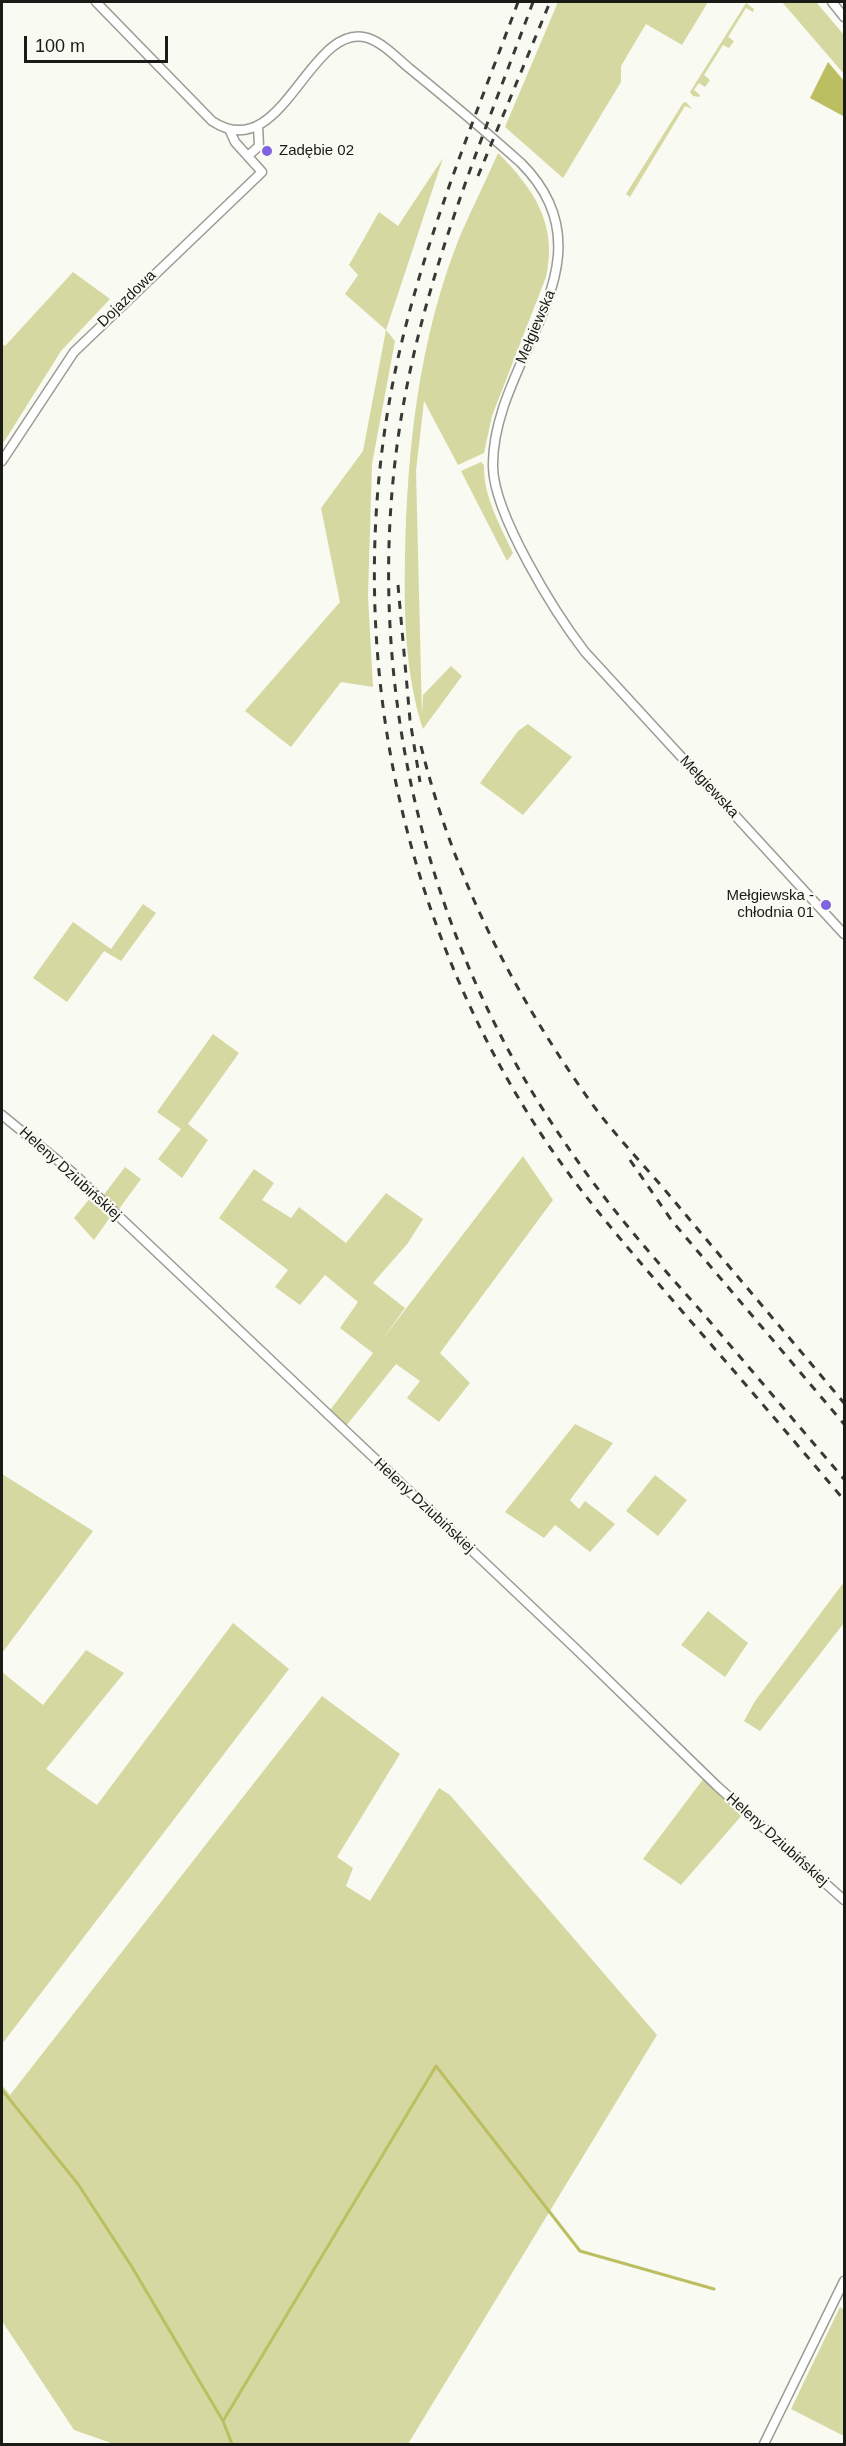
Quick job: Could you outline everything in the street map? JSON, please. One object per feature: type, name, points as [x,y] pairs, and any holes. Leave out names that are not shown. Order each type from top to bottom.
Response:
[{"type":"street","points":[[96,2],[212,121],[230,131],[258,126],[260,146],[249,156],[235,142],[230,131]]},
{"type":"street","points":[[832,2],[844,16]]},
{"type":"street","name":"Mełgiewska","points":[[258,126],[282,104],[335,45],[348,38],[364,37],[378,43],[435,89],[521,163],[540,184],[555,214],[558,262],[546,306],[511,385],[497,427],[493,475],[502,508],[560,617],[585,652],[844,934]]},
{"type":"street","name":"Dojazdowa","points":[[2,461],[74,352],[262,172],[249,156]]},
{"type":"street","name":"Heleny Dziubińskiej","points":[[2,1115],[72,1172],[568,1641],[717,1786],[844,1900]]},
{"type":"street","points":[[764,2445],[844,2281]]},
{"type":"shaded area","points":[[558,2],[708,2],[682,45],[646,24],[621,66],[621,82],[563,178],[505,127]]},
{"type":"shaded area","points":[[782,2],[816,2],[844,35],[844,74]]},
{"type":"shaded area","points":[[746,3],[754,9],[753,12],[746,8],[728,37],[734,41],[729,48],[723,45],[704,75],[710,80],[705,87],[699,83],[694,90],[700,95],[699,97],[693,96],[690,92]]},
{"type":"shaded area","points":[[828,62],[844,81],[843,116],[810,98]]},
{"type":"shaded area","points":[[686,102],[692,109],[685,106],[630,197],[626,194],[683,103]]},
{"type":"shaded area","points":[[498,153],[522,180],[540,209],[546,224],[549,258],[546,277],[492,416],[484,453],[458,465],[424,401],[416,471],[422,715],[423,695],[451,666],[462,676],[423,729],[412,687],[406,622],[406,516],[412,434],[434,314],[460,236]]},
{"type":"shaded area","points":[[443,158],[386,330],[345,294],[358,275],[349,265],[379,212],[398,226]]},
{"type":"shaded area","points":[[73,272],[110,299],[61,351],[2,445],[2,344],[5,346]]},
{"type":"shaded area","points":[[386,330],[395,341],[372,464],[368,596],[373,687],[341,682],[291,747],[245,711],[340,602],[321,508],[363,451]]},
{"type":"shaded area","points":[[481,462],[484,465],[489,499],[513,553],[507,561],[461,471]]},
{"type":"shaded area","points":[[528,724],[572,757],[523,815],[480,783],[518,731]]},
{"type":"shaded area","points":[[143,904],[156,913],[121,961],[104,951],[67,1002],[33,978],[73,922],[111,949]]},
{"type":"shaded area","points":[[213,1034],[239,1053],[188,1124],[208,1140],[182,1178],[158,1159],[181,1129],[157,1112]]},
{"type":"shaded area","points":[[523,1156],[553,1200],[440,1353],[470,1383],[439,1422],[407,1398],[420,1381],[396,1364],[346,1426],[328,1413],[373,1353],[340,1328],[358,1302],[325,1275],[300,1305],[275,1287],[288,1270],[219,1218],[254,1169],[274,1183],[262,1200],[291,1218],[299,1207],[346,1243],[386,1193],[423,1219],[408,1243],[373,1283],[405,1308],[382,1340]]},
{"type":"shaded area","points":[[125,1167],[141,1179],[119,1209],[103,1196]]},
{"type":"shaded area","points":[[91,1197],[111,1216],[94,1240],[74,1218]]},
{"type":"shaded area","points":[[575,1424],[613,1443],[570,1500],[579,1509],[585,1501],[615,1524],[590,1552],[555,1525],[544,1538],[505,1512]]},
{"type":"shaded area","points":[[2,1474],[93,1531],[2,1653]]},
{"type":"shaded area","points":[[655,1475],[687,1500],[658,1536],[626,1511]]},
{"type":"shaded area","points":[[844,1582],[844,1623],[760,1731],[744,1721],[755,1701]]},
{"type":"shaded area","points":[[708,1611],[748,1643],[725,1677],[681,1645]]},
{"type":"shaded area","points":[[233,1623],[289,1669],[2,2044],[2,1672],[43,1705],[86,1650],[124,1673],[46,1769],[97,1805]]},
{"type":"shaded area","points":[[322,1696],[400,1754],[337,1857],[353,1868],[346,1886],[370,1901],[439,1788],[450,1795],[657,2035],[408,2444],[114,2444],[74,2430],[2,2321],[2,2085],[10,2095]]},
{"type":"shaded area","points":[[704,1778],[743,1814],[681,1885],[643,1859]]},
{"type":"shaded area","points":[[840,2307],[844,2310],[844,2436],[791,2409]]},
{"type":"waterway","points":[[2,2090],[78,2184],[132,2267],[223,2421],[436,2066],[580,2251],[714,2289]]},
{"type":"waterway","points":[[223,2421],[232,2444]]},
{"type":"railway","points":[[518,2],[426,255],[402,341],[383,444],[375,548],[377,652],[391,756],[414,857],[448,956],[492,1050],[545,1140],[611,1227],[844,1500]]},
{"type":"railway","points":[[533,2],[448,233],[433,280],[409,376],[394,474],[389,574],[394,673],[409,772],[433,869],[467,962],[509,1052],[561,1137],[628,1226],[844,1479]]},
{"type":"railway","points":[[478,176],[550,2]]},
{"type":"railway","points":[[398,585],[410,720],[420,782]]},
{"type":"railway","points":[[421,746],[434,794],[468,887],[511,975],[562,1060],[610,1127],[844,1403]]},
{"type":"railway","points":[[630,1160],[672,1221],[844,1424]]},
{"type":"place","name":"Zadębie 02","points":[[267,151]]},
{"type":"place","name":"Mełgiewska - chłodnia 01","points":[[826,905]]}]
